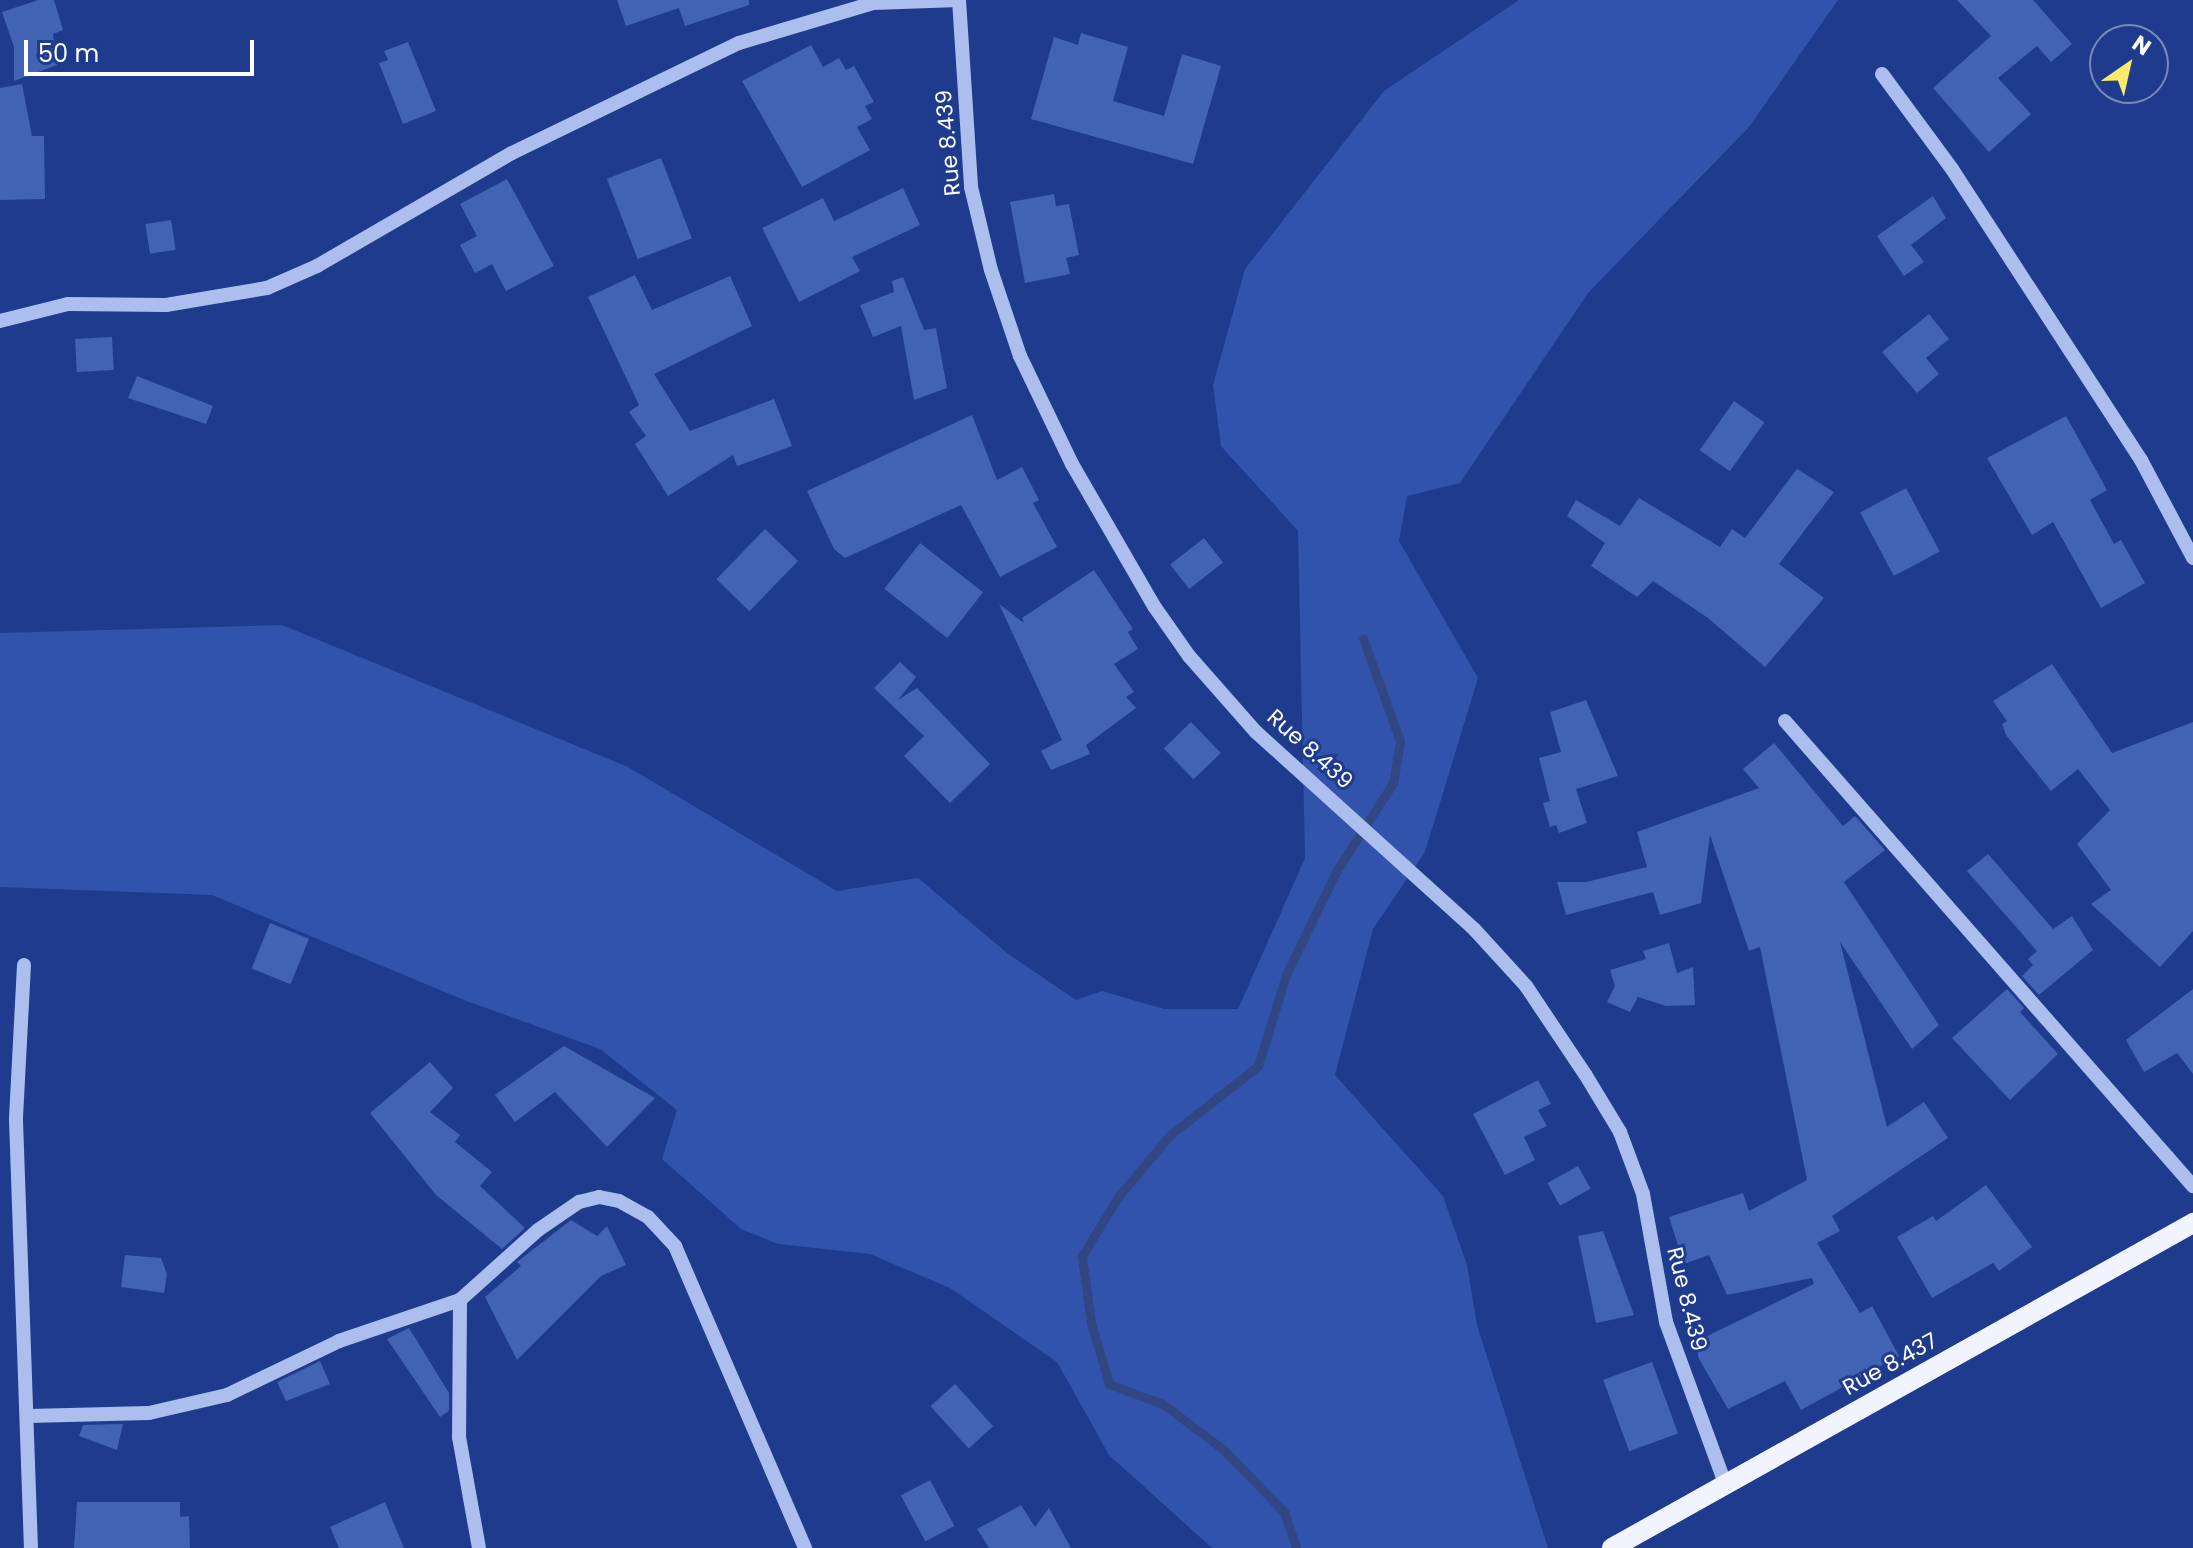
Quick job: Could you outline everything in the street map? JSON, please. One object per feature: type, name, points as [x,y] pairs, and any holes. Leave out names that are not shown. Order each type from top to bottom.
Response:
[{"type":"main road","name":"Rue 8.437","points":[[1612,1548],[2193,1223]]},
{"type":"street","points":[[0,321],[68,304],[166,305],[267,288],[317,266],[512,153],[739,43],[873,3],[959,0]]},
{"type":"street","name":"Rue 8.439","points":[[959,0],[971,187],[991,270],[1020,356],[1072,464],[1154,606],[1189,656],[1256,732],[1362,824],[1526,986],[1620,1132],[1643,1194],[1666,1322],[1725,1483]]},
{"type":"street","points":[[1882,74],[2023,277],[2141,460],[2193,558]]},
{"type":"street","points":[[1785,721],[2193,1186]]},
{"type":"street","points":[[24,965],[16,1120],[29,1416],[31,1548]]},
{"type":"street","points":[[29,1416],[190,1407],[227,1395],[339,1341],[460,1300],[538,1230],[579,1202],[599,1197],[619,1201],[648,1217],[675,1246],[805,1548]]},
{"type":"street","points":[[460,1300],[459,1437],[479,1548]]},
{"type":"shaded area","points":[[1519,0],[1838,0],[1749,127],[1588,293],[1460,483],[1407,496],[1399,541],[1478,678],[1425,852],[1373,929],[1335,1075],[1443,1196],[1467,1265],[1477,1325],[1548,1548],[1212,1548],[1109,1455],[1057,1362],[950,1288],[870,1254],[778,1244],[741,1229],[662,1159],[677,1110],[600,1049],[464,1000],[212,895],[0,887],[0,633],[282,625],[628,767],[837,891],[918,878],[1007,953],[1076,1000],[1102,991],[1164,1009],[1238,1009],[1305,858],[1298,531],[1221,446],[1213,385],[1245,269],[1384,91]]},
{"type":"building","points":[[38,0],[54,0],[63,30],[53,34],[57,65],[14,81],[14,47],[2,12]]},
{"type":"building","points":[[617,0],[749,0],[749,5],[685,26],[679,8],[626,26]]},
{"type":"building","points":[[1957,0],[2033,0],[2072,44],[2051,62],[2037,46],[1998,78],[2031,114],[1989,152],[1933,88],[1991,36]]},
{"type":"building","points":[[1081,33],[1128,47],[1113,101],[1164,116],[1182,54],[1221,66],[1193,164],[1031,119],[1054,37],[1078,45]]},
{"type":"building","points":[[408,42],[436,111],[403,124],[379,63],[388,60],[384,51]]},
{"type":"building","points":[[811,45],[823,67],[839,58],[846,70],[854,66],[874,102],[865,106],[872,119],[857,127],[870,150],[802,187],[742,81]]},
{"type":"building","points":[[22,84],[32,136],[44,136],[45,199],[0,200],[0,88]]},
{"type":"building","points":[[661,158],[692,238],[638,259],[607,179]]},
{"type":"building","points":[[507,179],[554,266],[506,291],[492,264],[475,273],[460,245],[477,236],[460,204]]},
{"type":"building","points":[[903,188],[920,225],[852,257],[860,271],[799,302],[762,228],[823,198],[834,221]]},
{"type":"building","points":[[1054,194],[1056,206],[1069,204],[1079,255],[1066,258],[1070,274],[1025,283],[1010,202]]},
{"type":"building","points":[[1933,196],[1946,218],[1911,245],[1924,262],[1904,276],[1877,236]]},
{"type":"building","points":[[171,220],[176,250],[150,254],[145,224]]},
{"type":"building","points":[[635,275],[652,310],[730,276],[752,326],[654,374],[690,431],[774,399],[792,446],[737,466],[733,455],[668,496],[635,444],[646,436],[629,412],[639,405],[588,297]]},
{"type":"building","points":[[903,277],[924,330],[936,328],[947,388],[914,400],[901,326],[873,337],[860,305],[894,292],[892,281]]},
{"type":"building","points":[[1929,314],[1949,339],[1926,358],[1939,374],[1917,393],[1882,352]]},
{"type":"building","points":[[112,337],[114,370],[77,372],[75,339]]},
{"type":"building","points":[[137,376],[213,406],[206,424],[128,398]]},
{"type":"building","points":[[1734,401],[1764,422],[1730,471],[1700,450]]},
{"type":"building","points":[[972,415],[997,480],[1022,467],[1039,500],[1033,503],[1057,547],[1000,577],[961,505],[845,558],[834,549],[807,491]]},
{"type":"building","points":[[2066,416],[2107,490],[2090,500],[2114,544],[2121,540],[2145,583],[2101,608],[2053,522],[2032,535],[1987,458]]},
{"type":"building","points":[[1797,469],[1834,492],[1779,564],[1824,598],[1765,667],[1708,618],[1653,581],[1637,597],[1591,566],[1605,543],[1567,516],[1576,500],[1620,526],[1639,498],[1720,547],[1732,529],[1745,538]]},
{"type":"building","points":[[1906,488],[1940,552],[1894,576],[1860,512]]},
{"type":"building","points":[[765,529],[798,561],[749,611],[716,579]]},
{"type":"building","points":[[1204,538],[1223,562],[1189,589],[1170,564]]},
{"type":"building","points":[[920,543],[983,592],[947,638],[884,589]]},
{"type":"building","points":[[1094,570],[1133,629],[1128,632],[1138,649],[1114,664],[1134,692],[1126,697],[1136,708],[1086,745],[1090,754],[1051,770],[1041,751],[1062,740],[999,604],[1024,623],[1022,618]]},
{"type":"building","points":[[900,662],[916,677],[898,700],[917,688],[990,764],[950,803],[904,756],[924,736],[874,688]]},
{"type":"building","points":[[2052,664],[2112,753],[2193,722],[2193,931],[2160,967],[2091,904],[2111,890],[2077,844],[2110,810],[2078,769],[2051,791],[2006,735],[2002,724],[2007,721],[1993,701]]},
{"type":"building","points":[[1586,700],[1618,776],[1576,789],[1587,823],[1559,833],[1556,825],[1550,827],[1543,803],[1550,801],[1539,758],[1561,752],[1550,712]]},
{"type":"building","points":[[1191,722],[1221,753],[1194,779],[1164,748]]},
{"type":"building","points":[[1774,743],[1843,826],[1855,816],[1885,850],[1844,882],[1939,1025],[1912,1049],[1840,942],[1887,1127],[1924,1102],[1948,1138],[1832,1216],[1840,1231],[1817,1243],[1860,1313],[1872,1306],[1899,1356],[1801,1410],[1785,1381],[1728,1409],[1699,1359],[1695,1342],[1814,1284],[1812,1278],[1727,1295],[1709,1255],[1684,1264],[1669,1217],[1743,1193],[1749,1211],[1807,1180],[1760,947],[1749,951],[1710,835],[1701,903],[1660,915],[1653,892],[1566,915],[1557,882],[1586,882],[1647,867],[1637,832],[1759,788],[1743,769]]},
{"type":"building","points":[[1988,854],[2053,929],[2072,916],[2093,950],[2039,995],[2022,976],[2033,965],[2028,959],[2037,951],[1967,871]]},
{"type":"building","points":[[270,923],[309,939],[291,984],[252,968]]},
{"type":"building","points":[[1669,943],[1677,973],[1693,967],[1695,1005],[1666,1006],[1638,997],[1630,1012],[1607,1002],[1615,986],[1610,970],[1646,959],[1643,951]]},
{"type":"building","points":[[2007,989],[2024,1008],[2020,1012],[2058,1054],[2010,1100],[1952,1038]]},
{"type":"building","points":[[2193,989],[2193,1074],[2177,1053],[2144,1072],[2126,1040]]},
{"type":"building","points":[[564,1046],[655,1098],[607,1147],[555,1092],[515,1122],[495,1095]]},
{"type":"building","points":[[430,1062],[453,1088],[430,1112],[460,1135],[455,1142],[492,1172],[480,1186],[525,1228],[502,1249],[436,1195],[370,1113]]},
{"type":"building","points":[[1538,1080],[1551,1104],[1538,1110],[1547,1126],[1524,1137],[1535,1160],[1505,1175],[1473,1114]]},
{"type":"building","points":[[1578,1166],[1591,1189],[1560,1206],[1547,1183]]},
{"type":"building","points":[[1986,1185],[2032,1247],[1999,1271],[1993,1263],[1932,1298],[1897,1237],[1933,1216],[1936,1221]]},
{"type":"building","points":[[571,1220],[597,1236],[607,1226],[626,1265],[601,1276],[517,1360],[485,1297],[521,1266],[517,1262]]},
{"type":"building","points":[[1603,1231],[1634,1315],[1596,1323],[1578,1236]]},
{"type":"building","points":[[125,1255],[161,1258],[167,1274],[164,1293],[121,1287]]},
{"type":"building","points":[[409,1328],[449,1393],[449,1411],[440,1417],[387,1339]]},
{"type":"building","points":[[320,1361],[330,1384],[286,1401],[277,1382]]},
{"type":"building","points":[[1652,1362],[1678,1433],[1629,1451],[1603,1380]]},
{"type":"building","points":[[955,1384],[993,1426],[969,1448],[930,1406]]},
{"type":"building","points":[[123,1424],[117,1450],[79,1436],[83,1425]]},
{"type":"building","points":[[930,1480],[954,1526],[925,1541],[901,1495]]},
{"type":"building","points":[[77,1502],[180,1502],[180,1517],[189,1516],[190,1548],[74,1548]]},
{"type":"building","points":[[385,1502],[404,1548],[339,1548],[330,1527]]},
{"type":"building","points":[[1021,1505],[1035,1527],[1049,1508],[1071,1548],[989,1548],[977,1529]]},
{"type":"waterway","points":[[1296,1548],[1284,1512],[1224,1450],[1163,1404],[1109,1384],[1091,1323],[1082,1256],[1118,1197],[1170,1135],[1258,1066],[1287,972],[1337,870],[1393,783],[1400,741],[1363,638]]}]
